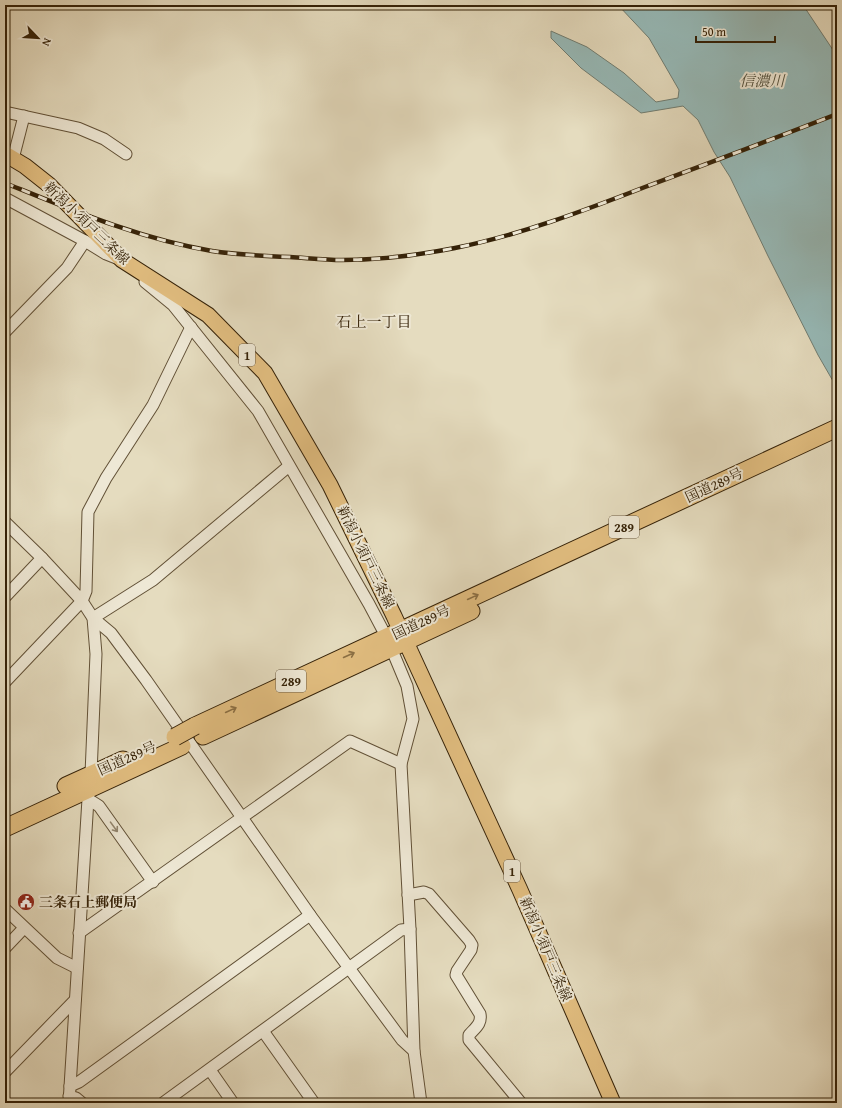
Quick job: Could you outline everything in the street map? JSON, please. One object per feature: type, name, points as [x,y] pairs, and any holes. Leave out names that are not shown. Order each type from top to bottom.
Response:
[{"type":"highway","name":"国道289号","points":[[402,637],[837,428]]},
{"type":"highway","name":"国道289号","points":[[5,828],[199,731],[402,637],[837,440]]},
{"type":"highway","name":"国道289号","points":[[5,816],[89,787]]},
{"type":"main road","name":"新潟小須戸三条線","points":[[9,157],[25,166],[50,185],[122,260],[208,315],[265,373],[330,485],[520,890],[613,1103]]},
{"type":"street","points":[[5,112],[78,128],[104,139],[126,154]]},
{"type":"street","points":[[9,157],[24,116]]},
{"type":"street","points":[[5,198],[106,254],[122,260],[137,276],[173,305],[258,411],[289,466],[402,637],[407,686],[413,719],[401,764],[410,929],[414,1051],[422,1103]]},
{"type":"street","points":[[5,332],[68,268],[85,241]]},
{"type":"street","points":[[5,682],[82,601],[86,590],[88,512],[106,478],[153,405],[191,328]]},
{"type":"street","points":[[93,618],[153,580],[289,466]]},
{"type":"street","points":[[5,522],[42,558],[82,601],[93,618],[111,633],[146,680],[310,915],[402,1040],[414,1051]]},
{"type":"street","points":[[5,598],[42,558]]},
{"type":"street","points":[[69,1095],[96,654],[93,618]]},
{"type":"street","points":[[79,933],[350,741],[401,764]]},
{"type":"street","points":[[89,787],[99,806],[153,882]]},
{"type":"street","points":[[408,895],[424,892],[429,894],[472,945],[471,950],[456,971],[456,975],[480,1014],[481,1019],[479,1025],[469,1035],[469,1040],[521,1103]]},
{"type":"street","points":[[5,909],[57,958],[77,968]]},
{"type":"street","points":[[69,1095],[85,1077],[310,915]]},
{"type":"street","points":[[5,948],[24,928]]},
{"type":"street","points":[[163,1103],[402,930],[410,929]]},
{"type":"street","points":[[5,1072],[75,1000]]},
{"type":"street","points":[[263,1031],[314,1103]]},
{"type":"street","points":[[210,1070],[233,1103]]},
{"type":"street","points":[[69,1095],[82,1103]]},
{"type":"water","name":"信濃川","points":[[618,5],[803,5],[837,56],[837,388],[818,355],[730,177],[714,152],[698,120],[683,106],[641,113],[581,68],[551,38],[551,31],[587,47],[624,73],[656,102],[678,98],[679,90],[649,38]]},
{"type":"railway","points":[[5,183],[107,223],[185,246],[212,251],[251,255],[336,260],[385,258],[413,255],[479,243],[551,222],[837,114]]},
{"type":"place","name":"三条石上郵便局","points":[[26,902]]},
{"type":"district","name":"石上一丁目","points":[[374,322]]}]
